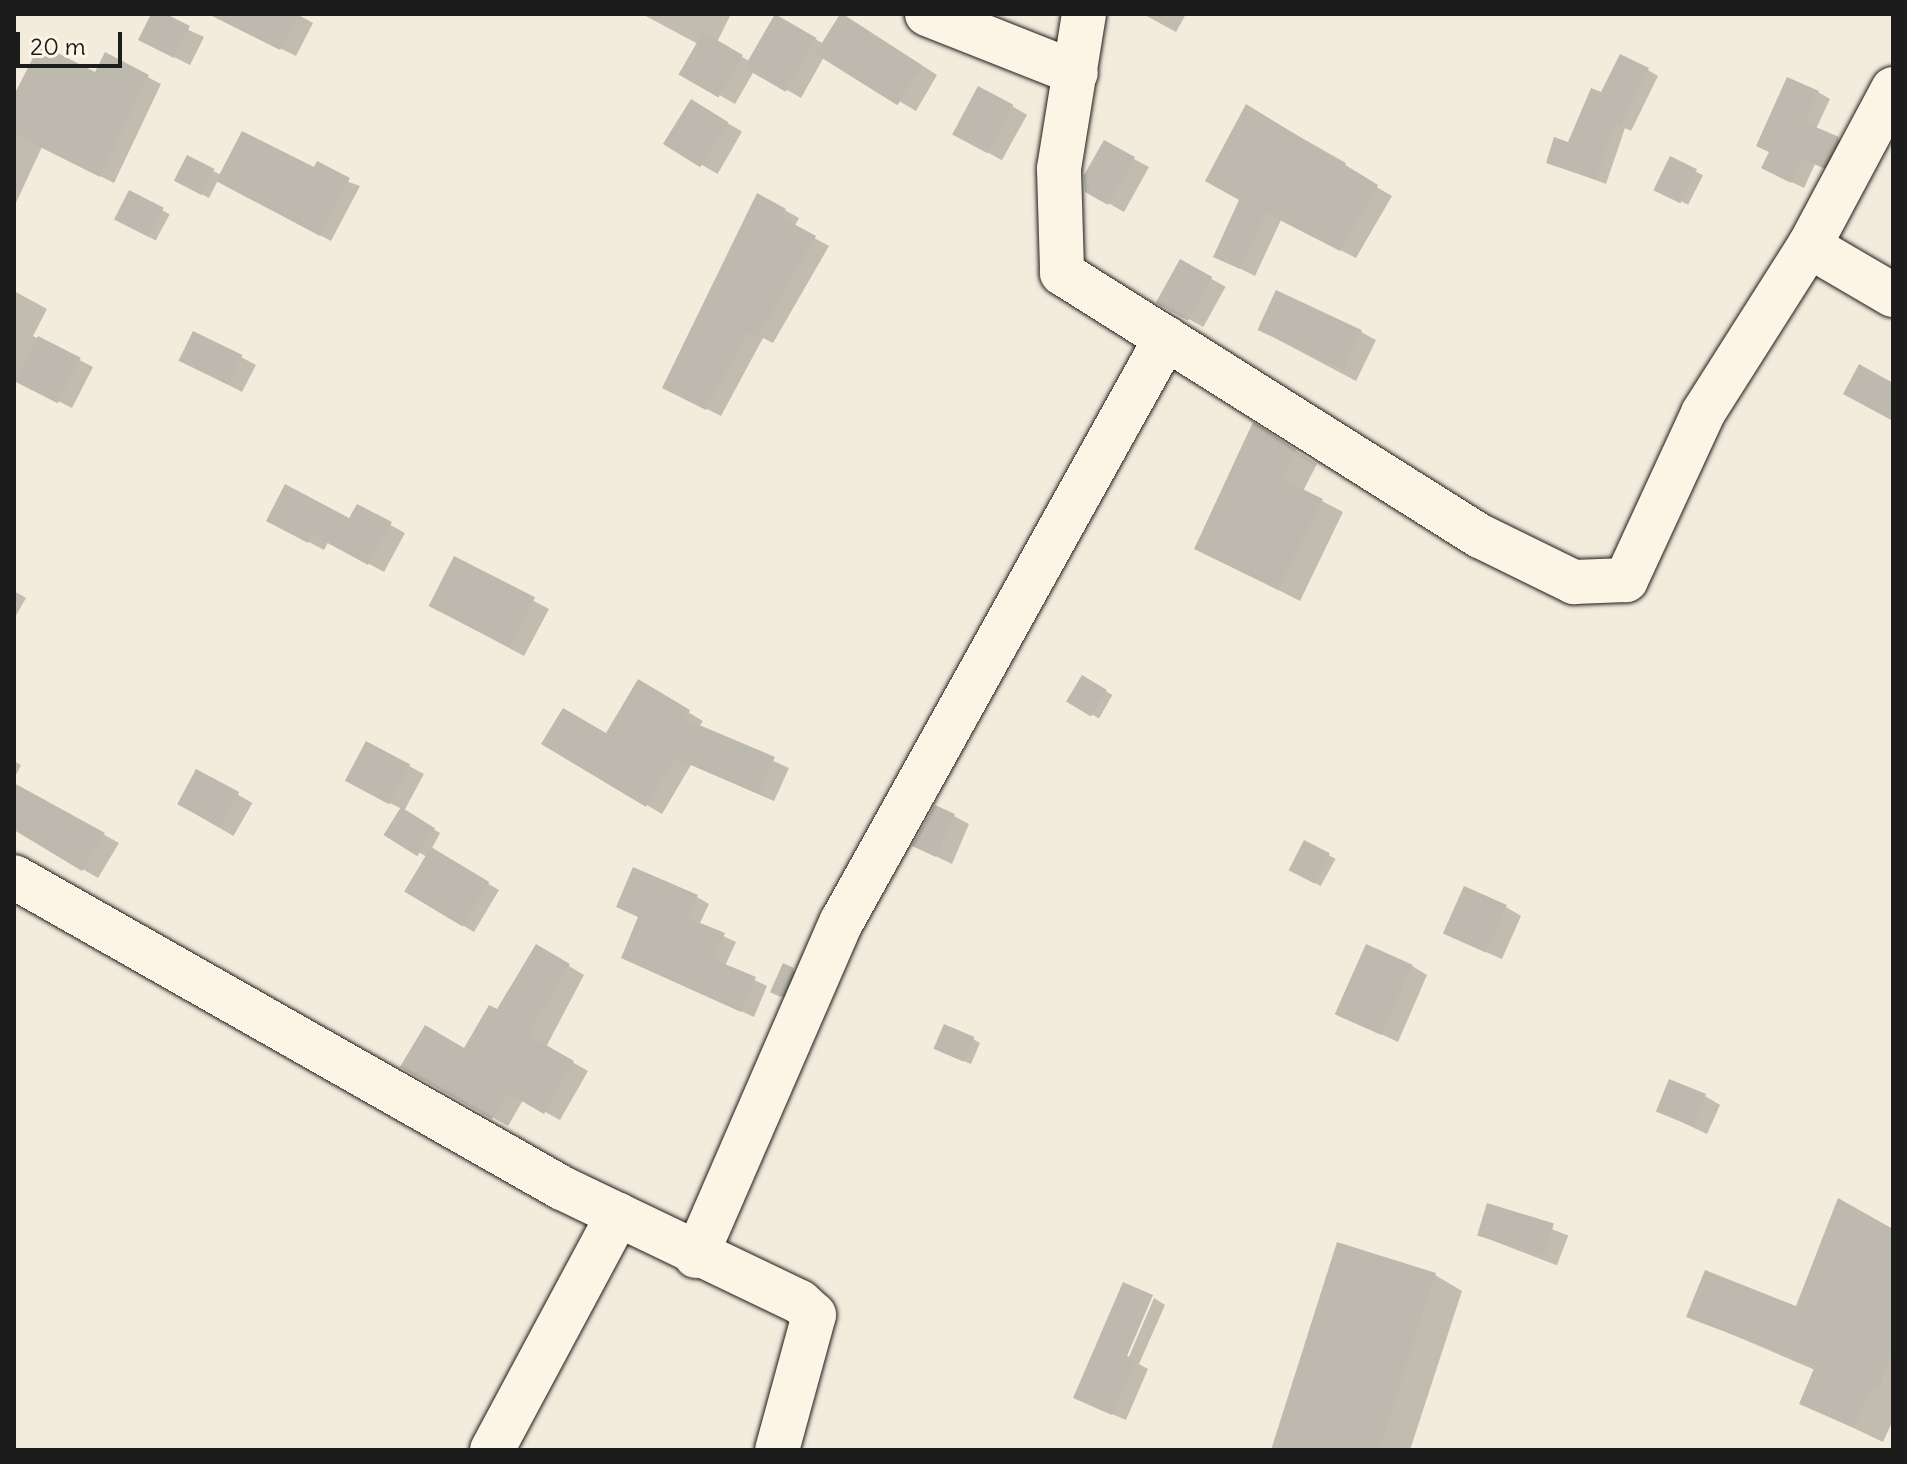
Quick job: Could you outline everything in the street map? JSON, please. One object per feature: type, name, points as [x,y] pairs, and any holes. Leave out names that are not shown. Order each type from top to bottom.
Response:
[{"type":"street","points":[[927,14],[1076,73]]},
{"type":"street","points":[[1084,14],[1059,169],[1062,273],[1480,536],[1574,582],[1594,585],[1626,580],[1703,413],[1809,246],[1893,89]]},
{"type":"street","points":[[1809,246],[1893,295]]},
{"type":"street","points":[[696,1256],[842,921],[1166,338]]},
{"type":"street","points":[[14,877],[331,1059],[618,1215],[696,1256],[800,1302],[814,1315],[777,1450]]},
{"type":"street","points":[[492,1450],[618,1215]]},
{"type":"building","points":[[151,14],[166,14],[190,26],[174,58],[138,40]]},
{"type":"building","points":[[208,14],[299,14],[280,50]]},
{"type":"building","points":[[775,14],[817,38],[786,92],[744,68]]},
{"type":"building","points":[[840,14],[922,65],[897,105],[815,54]]},
{"type":"building","points":[[703,32],[743,55],[718,97],[678,74]]},
{"type":"building","points":[[40,44],[95,72],[105,52],[149,75],[100,177],[14,134],[14,95]]},
{"type":"building","points":[[1620,54],[1649,68],[1620,127],[1615,124],[1596,180],[1546,163],[1554,137],[1568,142],[1591,88],[1601,92]]},
{"type":"building","points":[[1787,77],[1819,91],[1804,122],[1839,137],[1823,168],[1803,159],[1791,183],[1761,168],[1769,152],[1756,146]]},
{"type":"building","points":[[978,86],[1013,105],[987,153],[952,135]]},
{"type":"building","points":[[691,99],[728,122],[700,167],[663,144]]},
{"type":"building","points":[[1246,104],[1378,185],[1340,251],[1266,213],[1240,269],[1213,257],[1239,200],[1205,181]]},
{"type":"building","points":[[242,131],[314,167],[317,161],[350,178],[320,236],[216,181]]},
{"type":"building","points":[[1104,140],[1135,157],[1108,205],[1085,192],[1084,175]]},
{"type":"building","points":[[187,155],[215,169],[201,195],[174,181]]},
{"type":"building","points":[[1670,156],[1697,169],[1680,203],[1653,190]]},
{"type":"building","points":[[129,190],[164,208],[149,237],[114,219]]},
{"type":"building","points":[[757,193],[786,209],[781,217],[816,236],[758,337],[749,332],[706,410],[662,388]]},
{"type":"building","points":[[1180,259],[1212,277],[1188,321],[1156,303]]},
{"type":"building","points":[[1276,290],[1362,330],[1344,370],[1257,330]]},
{"type":"building","points":[[193,331],[242,355],[228,385],[179,361]]},
{"type":"building","points":[[38,336],[81,358],[58,403],[15,381]]},
{"type":"building","points":[[1859,364],[1893,383],[1893,421],[1843,394]]},
{"type":"building","points":[[1253,422],[1296,450],[1282,479],[1323,499],[1278,590],[1194,549]]},
{"type":"building","points":[[285,484],[349,518],[357,504],[392,522],[368,565],[313,535],[308,543],[266,521]]},
{"type":"building","points":[[454,556],[535,597],[510,647],[429,606]]},
{"type":"building","points":[[1082,675],[1107,690],[1091,717],[1066,702]]},
{"type":"building","points":[[638,679],[690,710],[685,719],[775,757],[759,794],[675,758],[646,807],[541,744],[563,708],[606,733]]},
{"type":"building","points":[[366,741],[410,764],[389,804],[345,781]]},
{"type":"building","points":[[196,769],[239,792],[220,827],[177,804]]},
{"type":"building","points":[[14,783],[105,833],[82,871],[14,830]]},
{"type":"building","points":[[935,805],[955,814],[936,857],[912,846]]},
{"type":"building","points":[[401,807],[435,828],[417,856],[384,835]]},
{"type":"building","points":[[1304,840],[1330,853],[1314,883],[1289,870]]},
{"type":"building","points":[[431,847],[489,882],[463,927],[404,892]]},
{"type":"building","points":[[633,867],[698,895],[688,918],[725,933],[713,959],[756,977],[741,1012],[621,958],[638,917],[616,907]]},
{"type":"building","points":[[1464,886],[1507,905],[1486,953],[1443,934]]},
{"type":"building","points":[[536,944],[570,964],[531,1030],[532,1037],[574,1061],[544,1114],[508,1093],[492,1119],[400,1067],[425,1025],[464,1048],[489,1005],[497,1009]]},
{"type":"building","points":[[1366,944],[1413,965],[1381,1035],[1335,1014]]},
{"type":"building","points":[[783,963],[794,968],[781,997],[770,992]]},
{"type":"building","points":[[944,1024],[974,1037],[964,1062],[933,1049]]},
{"type":"building","points":[[1669,1079],[1706,1094],[1693,1126],[1656,1111]]},
{"type":"building","points":[[1838,1198],[1893,1229],[1893,1347],[1878,1391],[1871,1388],[1854,1428],[1799,1404],[1815,1366],[1686,1317],[1705,1270],[1796,1306]]},
{"type":"building","points":[[1487,1203],[1554,1223],[1544,1256],[1477,1236]]},
{"type":"building","points":[[1337,1242],[1436,1273],[1379,1450],[1271,1450]]},
{"type":"building","points":[[1123,1282],[1153,1295],[1127,1356],[1136,1360],[1112,1415],[1073,1398]]}]
